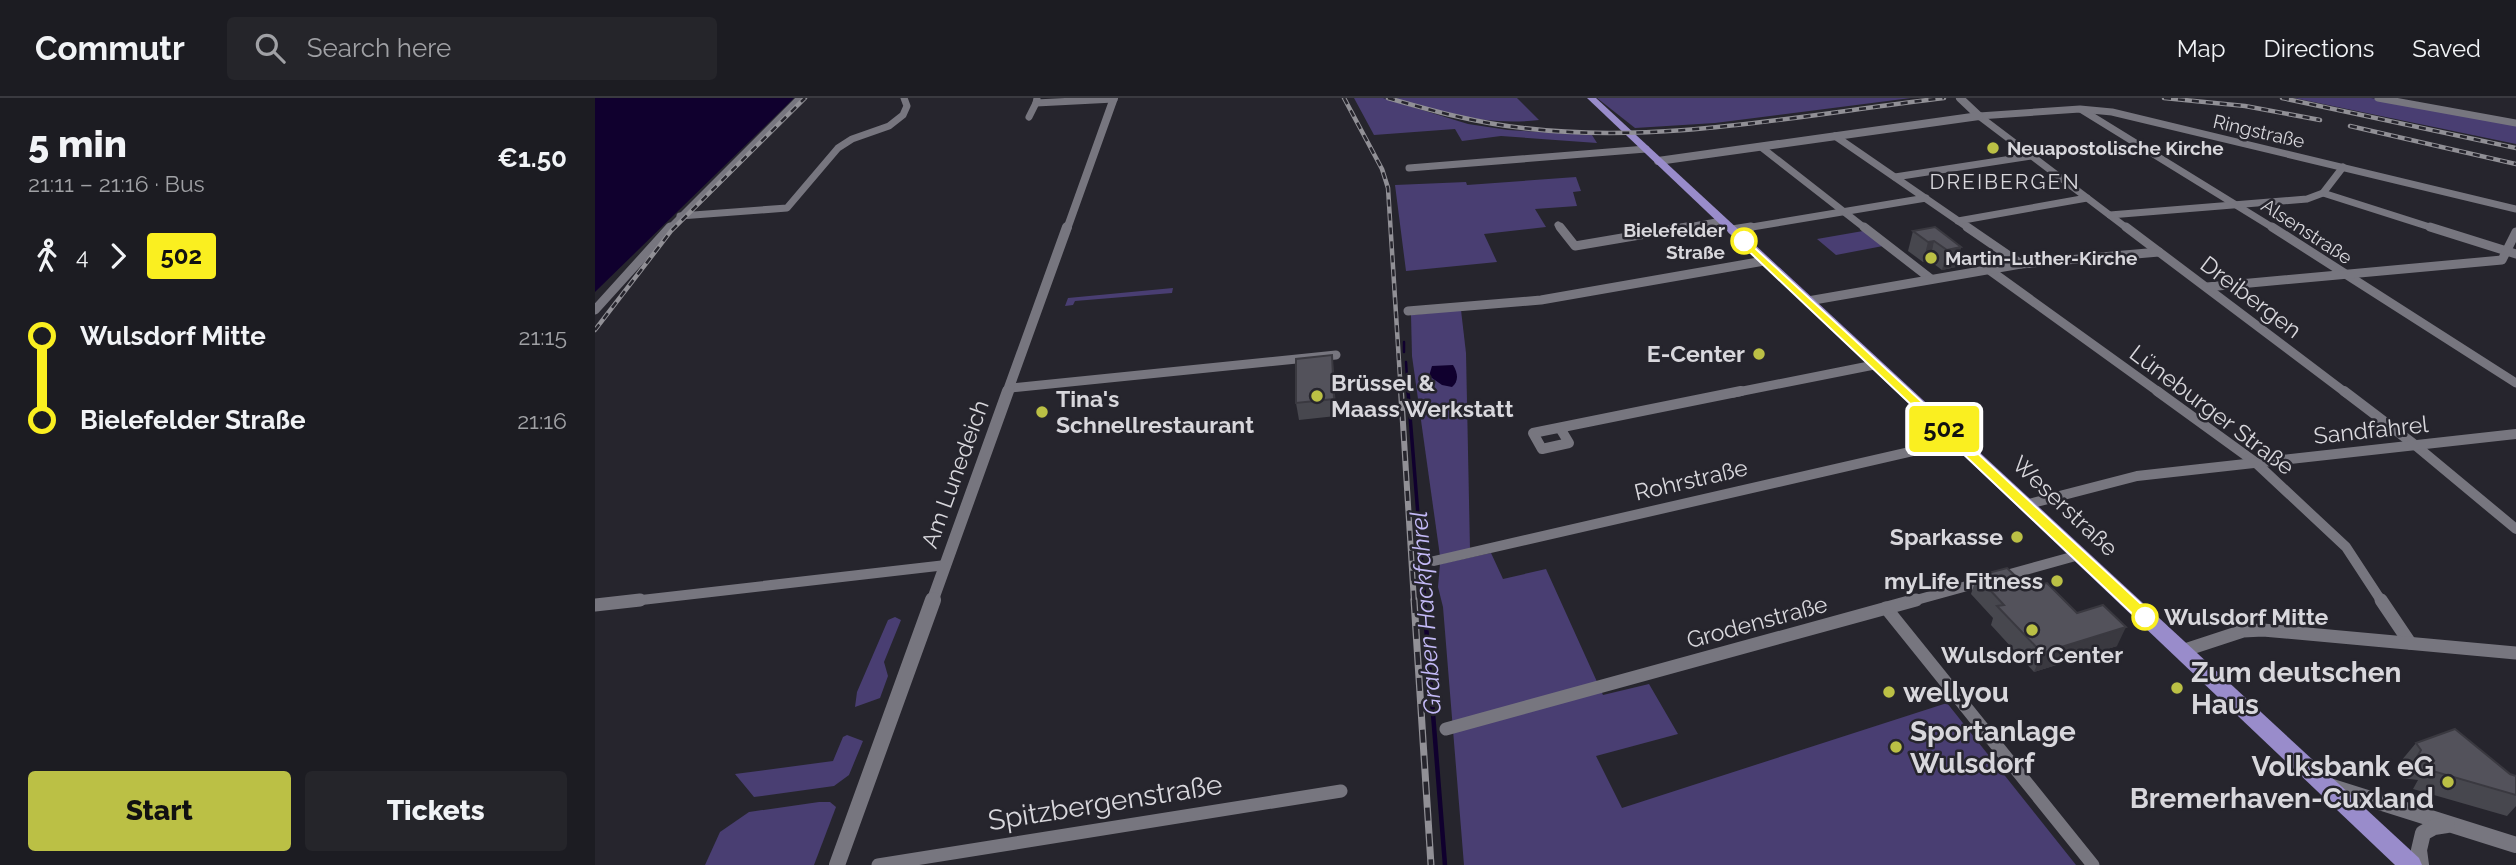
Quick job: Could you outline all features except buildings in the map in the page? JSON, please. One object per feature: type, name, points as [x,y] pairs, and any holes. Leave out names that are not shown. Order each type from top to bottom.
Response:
[{"type":"main road","name":"Weserstraße","points":[[1591,98],[2411,865]]},
{"type":"street","points":[[595,310],[680,216],[800,98]]},
{"type":"street","points":[[680,216],[787,208],[842,145],[881,130],[901,117],[907,106],[904,98]]},
{"type":"street","points":[[1029,117],[1036,101],[1114,98]]},
{"type":"street","name":"Am Lunedeich","points":[[838,865],[1114,98]]},
{"type":"street","points":[[2378,98],[2410,100],[2516,123]]},
{"type":"street","name":"Dreibergen","points":[[1961,99],[2031,156],[2415,445],[2516,529]]},
{"type":"street","name":"Ringstraße","points":[[1658,161],[1979,116],[2080,109],[2129,116],[2516,209]]},
{"type":"street","name":"Alsenstraße","points":[[2080,109],[2238,205],[2516,383]]},
{"type":"street","points":[[1835,136],[2021,264]]},
{"type":"street","points":[[1761,147],[1931,279]]},
{"type":"street","points":[[1409,168],[1646,149]]},
{"type":"street","points":[[1895,177],[2031,156]]},
{"type":"street","points":[[2110,215],[2307,199],[2323,193],[2343,167]]},
{"type":"street","points":[[2323,193],[2512,253]]},
{"type":"street","points":[[1558,225],[1575,246],[1843,212],[1926,198]]},
{"type":"street","points":[[1958,221],[2087,198]]},
{"type":"street","points":[[2207,288],[2502,260],[2512,253],[2516,232]]},
{"type":"street","points":[[1808,302],[2021,264],[2159,252]]},
{"type":"street","points":[[1408,311],[1541,300],[1765,261]]},
{"type":"street","name":"Lüneburger Straße","points":[[1988,269],[2255,462],[2346,547],[2410,643]]},
{"type":"street","points":[[1011,388],[1336,355]]},
{"type":"street","points":[[1560,428],[1874,365]]},
{"type":"street","name":"Sandfahrel","points":[[2025,505],[2137,476],[2516,434]]},
{"type":"street","name":"Rohrstraße","points":[[1434,561],[1957,441]]},
{"type":"street","name":"Grodenstraße","points":[[1446,729],[2079,555]]},
{"type":"street","points":[[595,605],[946,565]]},
{"type":"street","points":[[1886,608],[2093,865]]},
{"type":"street","points":[[2182,651],[2243,631],[2516,653]]},
{"type":"street","points":[[2325,784],[2516,845]]},
{"type":"street","name":"Spitzbergenstraße","points":[[878,865],[1341,790]]},
{"type":"street","points":[[2421,865],[2419,850],[2423,833],[2434,827],[2449,825]]},
{"type":"shaded area","points":[[595,98],[794,98],[595,292]]},
{"type":"shaded area","points":[[1354,98],[1383,98],[1468,124],[1508,130],[1592,135],[1597,143],[1501,136],[1462,141],[1455,129],[1374,135]]},
{"type":"shaded area","points":[[1395,98],[1517,98],[1539,120],[1484,120],[1430,109]]},
{"type":"shaded area","points":[[1597,98],[1911,98],[1715,123],[1635,128]]},
{"type":"shaded area","points":[[2294,98],[2371,98],[2516,124],[2516,144]]},
{"type":"shaded area","points":[[1576,177],[1581,191],[1573,192],[1577,206],[1535,209],[1546,227],[1484,234],[1497,262],[1406,271],[1395,185],[1466,182],[1467,185]]},
{"type":"shaded area","points":[[1863,231],[1883,246],[1836,255],[1817,239]]},
{"type":"shaded area","points":[[1173,288],[1172,293],[1075,301],[1073,305],[1065,306],[1068,298]]},
{"type":"shaded area","points":[[1461,310],[1466,353],[1470,550],[1440,556],[1412,356],[1411,315]]},
{"type":"shaded area","points":[[1453,365],[1457,377],[1452,387],[1442,385],[1429,376],[1432,366]]},
{"type":"shaded area","points":[[1491,553],[1503,579],[1546,569],[1603,695],[1649,684],[1678,734],[1596,756],[1622,808],[1947,703],[2076,865],[1464,865],[1443,607],[1438,587],[1440,564]]},
{"type":"shaded area","points":[[895,617],[901,620],[884,662],[888,676],[880,698],[855,707],[857,692],[888,620]]},
{"type":"shaded area","points":[[847,735],[863,741],[849,775],[834,786],[754,797],[735,774],[833,761],[843,737]]},
{"type":"shaded area","points":[[830,802],[836,807],[814,865],[705,865],[720,832],[749,812]]},
{"type":"waterway","name":"Graben Hackfahrel","points":[[1404,342],[1404,352]]},
{"type":"waterway","name":"Graben Hackfahrel","points":[[1406,362],[1408,393]]},
{"type":"waterway","name":"Graben Hackfahrel","points":[[1408,391],[1425,602]]},
{"type":"waterway","name":"Graben Hackfahrel","points":[[1424,600],[1445,865]]},
{"type":"railway","points":[[595,330],[671,231],[805,98]]},
{"type":"railway","points":[[1344,98],[1382,169],[1388,188],[1401,393]]},
{"type":"railway","points":[[1388,98],[1506,126],[1628,133],[1734,125],[1944,98]]},
{"type":"railway","points":[[2164,98],[2245,106],[2320,120]]},
{"type":"railway","points":[[2282,98],[2516,148]]},
{"type":"railway","points":[[2350,126],[2516,164]]},
{"type":"railway","points":[[1401,391],[1414,602]]},
{"type":"railway","points":[[1414,600],[1431,865]]},
{"type":"bus line","name":"502","points":[[1744,241],[2145,617]]},
{"type":"place","name":"Neuapostolische Kirche","points":[[1993,148]]},
{"type":"place","name":"Bielefelder Straße","points":[[1744,241]]},
{"type":"place","name":"Martin-Luther-Kirche","points":[[1931,258]]},
{"type":"place","name":"E-Center","points":[[1759,354]]},
{"type":"place","name":"Brüssel & Maass Werkstatt","points":[[1317,396]]},
{"type":"place","name":"Tina's Schnellrestaurant","points":[[1042,412]]},
{"type":"place","name":"Sparkasse","points":[[2017,537]]},
{"type":"place","name":"myLife Fitness","points":[[2057,581]]},
{"type":"place","name":"Wulsdorf Mitte","points":[[2145,617]]},
{"type":"place","name":"Wulsdorf Center","points":[[2032,630]]},
{"type":"place","name":"Zum deutschen Haus","points":[[2177,688]]},
{"type":"place","name":"wellyou","points":[[1889,692]]},
{"type":"place","name":"Sportanlage Wulsdorf","points":[[1896,747]]},
{"type":"place","name":"Volksbank eG Bremerhaven-Cuxland","points":[[2448,782]]},
{"type":"district","name":"DREIBERGEN","points":[[2005,182]]}]
